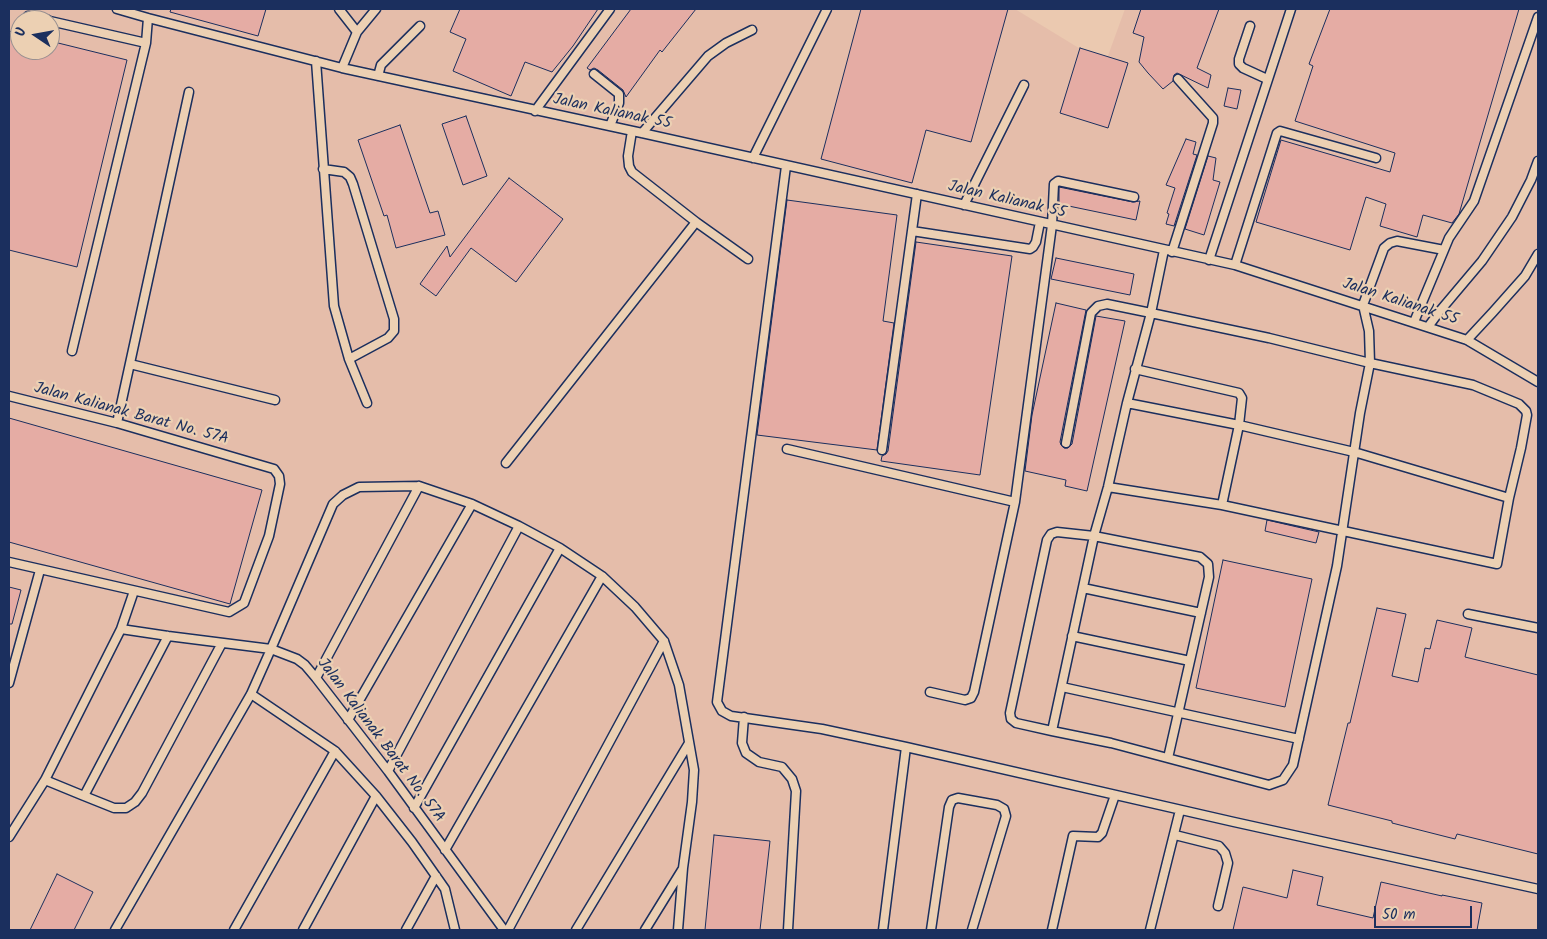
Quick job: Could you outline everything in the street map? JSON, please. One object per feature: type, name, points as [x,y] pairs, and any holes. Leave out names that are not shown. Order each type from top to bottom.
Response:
[{"type":"lane","name":"Jalan Kalianak 55","points":[[117,9],[342,68],[1235,265],[1467,340],[1538,382]]},
{"type":"lane","points":[[339,9],[357,32]]},
{"type":"lane","points":[[342,68],[357,32],[376,9]]},
{"type":"lane","name":"Jalan Kalianak 55","points":[[536,111],[610,9]]},
{"type":"lane","points":[[753,158],[826,9]]},
{"type":"lane","points":[[1210,260],[1291,9]]},
{"type":"lane","points":[[1414,322],[1449,238],[1474,201],[1538,17]]},
{"type":"lane","points":[[72,352],[146,43],[148,18]]},
{"type":"lane","points":[[60,23],[146,43]]},
{"type":"lane","points":[[378,76],[381,65],[420,26]]},
{"type":"lane","points":[[1250,26],[1239,64],[1243,68],[1267,79]]},
{"type":"lane","points":[[642,133],[708,56],[726,42],[752,30]]},
{"type":"lane","points":[[316,61],[334,306],[349,359],[368,403]]},
{"type":"lane","points":[[594,74],[619,94],[619,103],[610,126]]},
{"type":"lane","points":[[1052,731],[1094,536],[1151,312],[1168,251],[1213,123],[1213,118],[1209,112],[1178,80]]},
{"type":"lane","points":[[964,205],[1024,85]]},
{"type":"lane","points":[[117,423],[189,92]]},
{"type":"lane","points":[[632,131],[628,156],[632,172],[696,222],[748,259]]},
{"type":"lane","points":[[1235,265],[1277,133],[1280,132],[1376,158]]},
{"type":"lane","points":[[1428,327],[1482,261],[1512,217],[1531,180],[1538,160]]},
{"type":"lane","points":[[786,166],[717,702],[722,711],[731,716],[822,729],[906,747],[1538,889]]},
{"type":"lane","points":[[323,169],[344,172],[350,177],[394,319],[394,331],[388,338],[349,359]]},
{"type":"lane","points":[[930,692],[965,700],[971,698],[974,692],[1015,502],[1052,225],[1055,181],[1134,197]]},
{"type":"lane","points":[[882,450],[916,194]]},
{"type":"lane","points":[[506,464],[696,222]]},
{"type":"lane","points":[[912,231],[1030,249],[1036,242],[1040,222]]},
{"type":"lane","points":[[1168,758],[1209,577],[1208,564],[1200,557],[1094,536],[1057,532],[1051,534],[1047,540],[1010,719],[1052,731],[1111,743],[1268,785],[1283,780],[1293,765],[1335,576],[1370,363],[1369,331],[1363,305],[1384,248],[1390,243],[1397,241],[1444,250]]},
{"type":"lane","name":"Jalan Kalianak 55","points":[[1467,340],[1525,276],[1538,254]]},
{"type":"lane","points":[[1066,443],[1091,313],[1098,306],[1107,304],[1269,338],[1370,363],[1473,385],[1522,406],[1527,415],[1497,564],[1222,505],[1108,487]]},
{"type":"lane","points":[[130,364],[275,400]]},
{"type":"lane","points":[[1136,369],[1239,393],[1242,398],[1240,425],[1222,505]]},
{"type":"lane","name":"Jalan Kalianak Barat No. 57A","points":[[9,396],[117,423],[274,469],[279,476],[280,484],[269,536],[244,603],[229,612],[134,591]]},
{"type":"lane","points":[[1127,403],[1240,425],[1354,452],[1509,498]]},
{"type":"lane","points":[[787,449],[1015,502]]},
{"type":"lane","points":[[316,678],[419,486]]},
{"type":"lane","points":[[115,930],[251,694],[333,504],[343,495],[359,487],[419,486],[472,504],[560,548],[602,576],[635,608],[664,641],[680,685],[694,770],[678,930]]},
{"type":"lane","points":[[348,720],[472,504]]},
{"type":"lane","points":[[388,771],[519,526]]},
{"type":"lane","points":[[414,808],[560,548]]},
{"type":"lane","points":[[9,562],[134,591],[121,629],[45,780],[9,836]]},
{"type":"lane","points":[[9,683],[40,570]]},
{"type":"lane","points":[[445,850],[602,576]]},
{"type":"lane","points":[[1083,588],[1200,613]]},
{"type":"lane","points":[[1468,614],[1538,628]]},
{"type":"lane","name":"Jalan Kalianak Barat No. 57A","points":[[121,629],[270,649],[297,659],[305,665],[388,771],[504,930]]},
{"type":"lane","points":[[84,796],[168,636]]},
{"type":"lane","points":[[1072,636],[1190,661]]},
{"type":"lane","points":[[508,930],[664,641]]},
{"type":"lane","points":[[45,780],[114,808],[126,808],[135,802],[142,793],[222,643]]},
{"type":"lane","points":[[1062,687],[1179,711],[1299,739]]},
{"type":"lane","points":[[251,694],[335,751],[376,796],[412,842],[445,889],[455,930]]},
{"type":"lane","points":[[744,717],[742,743],[746,753],[758,762],[782,767],[792,780],[796,791],[788,930]]},
{"type":"lane","points":[[576,930],[689,743]]},
{"type":"lane","points":[[883,930],[906,747]]},
{"type":"lane","points":[[234,930],[335,751]]},
{"type":"lane","points":[[1052,930],[1073,836],[1098,837],[1102,833],[1115,795]]},
{"type":"lane","points":[[303,930],[376,796]]},
{"type":"lane","points":[[932,930],[949,807],[952,800],[958,798],[997,805],[1004,809],[1006,816],[972,930]]},
{"type":"lane","points":[[1150,930],[1180,810]]},
{"type":"lane","points":[[1174,836],[1219,846],[1225,853],[1228,862],[1218,906]]},
{"type":"lane","points":[[645,930],[683,868]]},
{"type":"lane","points":[[406,930],[436,876]]},
{"type":"shaded area","points":[[9,9],[1015,9],[1105,64],[1125,9],[1538,9],[1538,930],[9,930]]},
{"type":"building","points":[[171,9],[266,9],[258,36],[170,12]]},
{"type":"building","points":[[460,9],[598,9],[573,46],[552,72],[525,62],[511,96],[453,71],[466,39],[450,32]]},
{"type":"building","points":[[631,9],[696,9],[662,52],[660,50],[626,97],[623,90],[598,70],[587,68]]},
{"type":"building","points":[[861,9],[1008,9],[971,142],[926,130],[912,183],[821,159]]},
{"type":"building","points":[[1141,9],[1219,9],[1197,68],[1211,75],[1208,88],[1177,73],[1174,75],[1173,81],[1163,89],[1148,73],[1139,62],[1144,37],[1133,33]]},
{"type":"building","points":[[1330,9],[1519,9],[1459,214],[1452,223],[1423,215],[1417,237],[1380,226],[1386,204],[1366,197],[1350,250],[1256,222],[1281,140],[1390,172],[1395,153],[1295,121],[1313,66],[1309,64]]},
{"type":"building","points":[[9,31],[10,60],[60,60],[60,43],[127,60],[77,267],[9,250]]},
{"type":"building","points":[[1080,48],[1128,63],[1108,128],[1060,113]]},
{"type":"building","points":[[1228,88],[1241,90],[1237,109],[1224,106]]},
{"type":"building","points":[[466,116],[487,176],[463,185],[442,124]]},
{"type":"building","points":[[400,125],[430,213],[438,211],[445,235],[396,248],[387,215],[384,216],[358,140]]},
{"type":"building","points":[[1186,139],[1196,142],[1193,154],[1197,155],[1174,226],[1166,224],[1169,214],[1167,213],[1175,188],[1166,185]]},
{"type":"building","points":[[1208,156],[1216,158],[1213,180],[1220,182],[1204,235],[1185,229]]},
{"type":"building","points":[[509,178],[563,219],[516,282],[471,248],[436,296],[420,284],[447,246],[450,257]]},
{"type":"building","points":[[1059,187],[1133,202],[1140,201],[1136,220],[1059,204]]},
{"type":"building","points":[[787,200],[897,215],[883,321],[894,323],[877,450],[757,435]]},
{"type":"building","points":[[916,242],[1012,256],[980,475],[881,461],[882,456],[888,451]]},
{"type":"building","points":[[1056,258],[1134,274],[1130,295],[1051,279]]},
{"type":"building","points":[[1056,303],[1086,310],[1060,442],[1064,448],[1068,448],[1072,444],[1096,316],[1125,321],[1087,491],[1065,486],[1066,480],[1025,471],[1032,415]]},
{"type":"building","points":[[9,418],[262,490],[230,604],[9,542]]},
{"type":"building","points":[[1267,520],[1319,532],[1316,543],[1265,531]]},
{"type":"building","points":[[1223,560],[1312,579],[1285,707],[1196,688]]},
{"type":"building","points":[[9,587],[21,590],[12,624],[9,624]]},
{"type":"building","points":[[1377,608],[1406,614],[1392,676],[1418,682],[1425,648],[1430,649],[1437,620],[1472,628],[1465,657],[1538,675],[1538,854],[1457,834],[1455,839],[1328,805],[1348,723],[1350,723]]},
{"type":"building","points":[[714,835],[770,841],[760,930],[705,930]]},
{"type":"building","points":[[1293,870],[1323,877],[1317,905],[1373,918],[1381,882],[1482,903],[1477,930],[1233,930],[1243,887],[1287,898]]},
{"type":"building","points":[[57,874],[93,892],[74,930],[30,930]]}]
